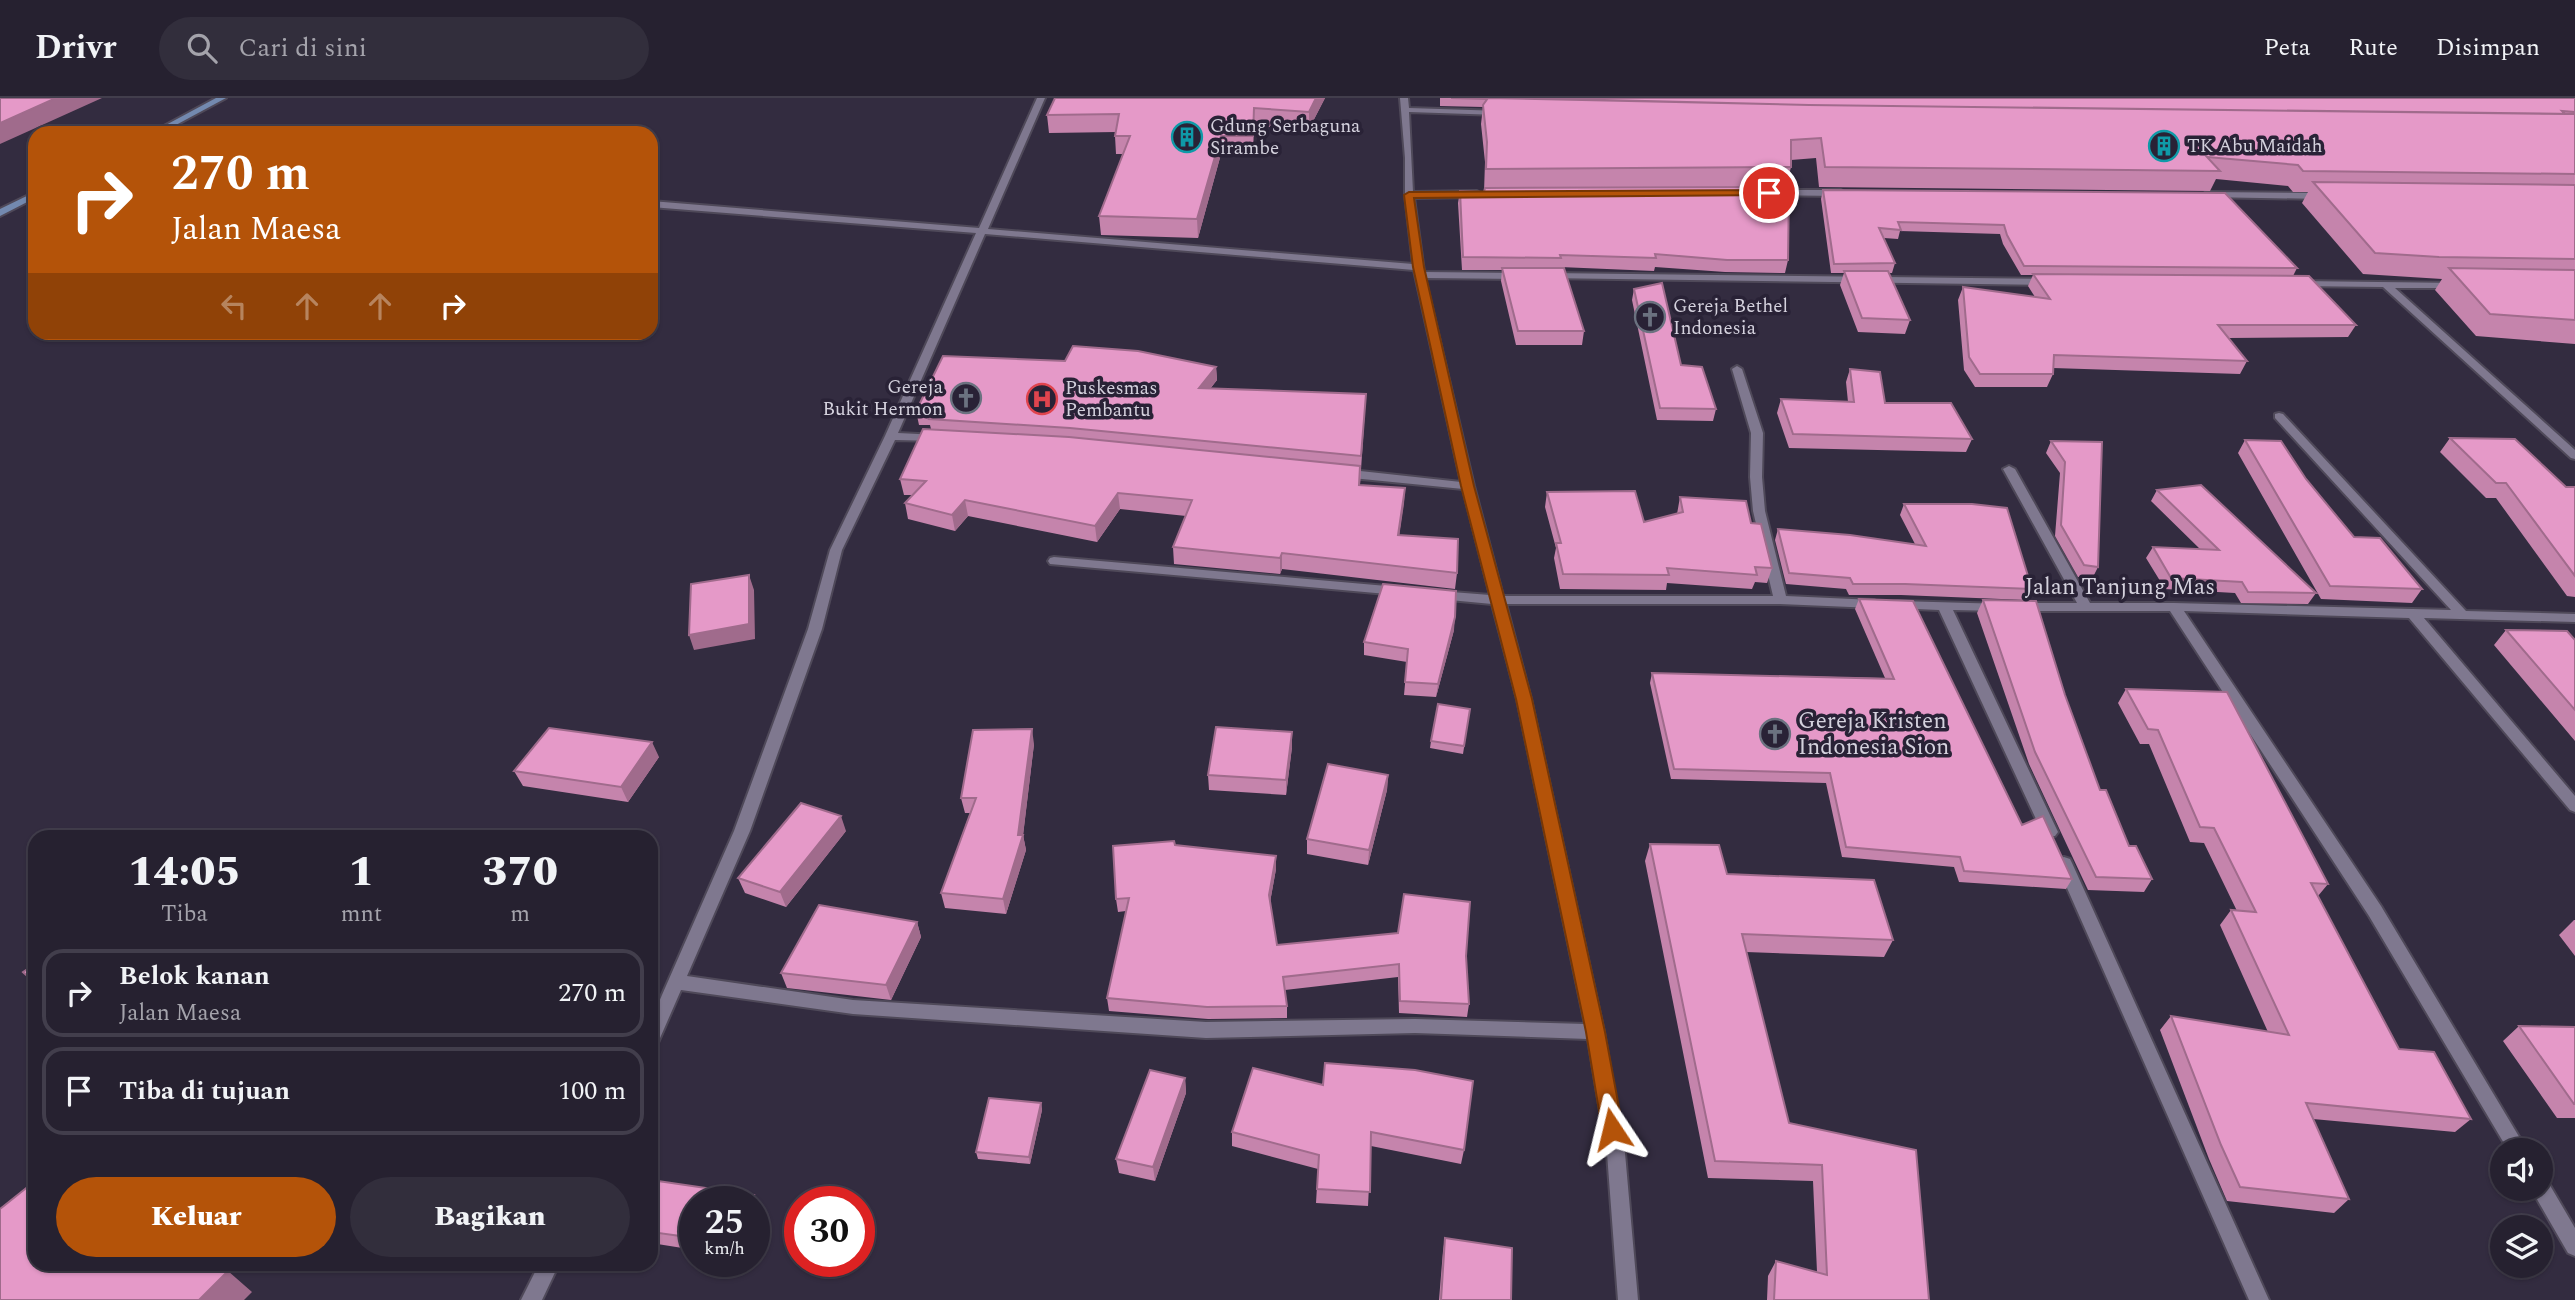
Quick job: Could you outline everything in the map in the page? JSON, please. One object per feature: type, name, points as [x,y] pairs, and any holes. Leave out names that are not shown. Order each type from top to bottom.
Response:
[{"type":"street","points":[[168,126],[222,98]]},
{"type":"street","points":[[658,1024],[742,831],[815,629],[836,550],[891,436],[1041,98]]},
{"type":"street","points":[[1511,113],[1405,104],[1409,195],[1419,271],[1468,486],[1524,699],[1595,1032],[1616,1153],[1628,1300]]},
{"type":"street","points":[[1767,193],[1847,193]]},
{"type":"street","points":[[1409,195],[1487,194]]},
{"type":"street","points":[[2201,195],[2340,197]]},
{"type":"street","points":[[0,213],[28,199]]},
{"type":"street","points":[[658,205],[1419,271],[2055,282]]},
{"type":"street","points":[[2290,284],[2467,285]]},
{"type":"street","points":[[2386,285],[2575,456]]},
{"type":"street","points":[[1737,369],[1757,433],[1756,477],[1759,511],[1780,600]]},
{"type":"street","points":[[2279,416],[2460,613]]},
{"type":"street","points":[[891,436],[956,439]]},
{"type":"street","points":[[2009,469],[2086,608]]},
{"type":"street","points":[[1331,472],[1468,486]]},
{"type":"street","name":"Jalan Tanjung Mas","points":[[1054,561],[1497,600],[1780,600],[1944,606],[2174,607],[2460,613],[2575,618]]},
{"type":"street","points":[[1944,606],[2084,905],[2259,1300]]},
{"type":"street","points":[[2174,607],[2375,911],[2511,1138]]},
{"type":"street","points":[[2412,613],[2575,806]]},
{"type":"street","points":[[676,982],[853,1007],[1206,1030],[1415,1026],[1595,1032]]},
{"type":"street","points":[[2549,1201],[2575,1246]]},
{"type":"street","points":[[531,1300],[546,1271]]},
{"type":"building","points":[[0,98],[56,98],[0,123]]},
{"type":"building","points":[[1055,98],[1316,98],[1309,112],[1254,108],[1253,136],[1221,136],[1197,219],[1099,216],[1130,136],[1115,136],[1119,114],[1047,115]]},
{"type":"building","points":[[1488,98],[1809,105],[2575,114],[2575,174],[2303,171],[2298,165],[2207,157],[2220,171],[1825,167],[1821,138],[1791,140],[1791,167],[1486,169],[1487,142],[1483,105]]},
{"type":"building","points":[[1521,98],[2575,98],[2575,112],[1809,105]]},
{"type":"building","points":[[2313,182],[2575,185],[2575,259],[2375,253]]},
{"type":"building","points":[[1789,187],[1788,260],[1727,260],[1655,254],[1656,258],[1560,255],[1561,258],[1463,257],[1460,191],[1484,192],[1485,188]]},
{"type":"building","points":[[1823,190],[2225,193],[2297,268],[2024,266],[2004,225],[1898,222],[1901,230],[1879,228],[1895,263],[1834,264]]},
{"type":"building","points":[[1502,268],[1564,268],[1584,331],[1518,331]]},
{"type":"building","points":[[2449,268],[2575,270],[2575,320],[2490,314]]},
{"type":"building","points":[[1844,271],[1888,271],[1910,320],[1862,318]]},
{"type":"building","points":[[2033,274],[2309,276],[2356,325],[2218,325],[2247,361],[2054,355],[2053,374],[1980,374],[1969,357],[1963,287],[2050,299]]},
{"type":"building","points":[[1662,283],[1681,365],[1702,367],[1716,409],[1660,408],[1634,289]]},
{"type":"building","points":[[1073,346],[1138,351],[1216,367],[1199,388],[1366,394],[1361,456],[1070,428],[929,419],[932,412],[916,411],[943,356],[1065,361]]},
{"type":"building","points":[[1850,369],[1880,372],[1885,403],[1951,403],[1972,439],[1793,434],[1781,399],[1854,402]]},
{"type":"building","points":[[923,429],[1069,437],[1360,466],[1359,485],[1405,488],[1398,535],[1458,539],[1457,573],[1282,553],[1280,558],[1173,547],[1192,500],[1118,493],[1095,526],[965,500],[952,515],[905,503],[926,481],[900,479]]},
{"type":"building","points":[[2450,438],[2515,439],[2566,487],[2575,487],[2575,576],[2506,483],[2496,483]]},
{"type":"building","points":[[2245,440],[2281,441],[2306,479],[2354,537],[2380,538],[2422,589],[2330,586]]},
{"type":"building","points":[[2051,441],[2102,442],[2098,567],[2084,565],[2061,525],[2065,462]]},
{"type":"building","points":[[2201,485],[2316,593],[2248,592],[2242,582],[2171,578],[2153,547],[2219,550],[2157,490]]},
{"type":"building","points":[[1635,491],[1644,522],[1683,512],[1680,497],[1746,501],[1751,523],[1761,524],[1772,568],[1755,567],[1757,575],[1667,568],[1669,575],[1563,574],[1556,543],[1561,543],[1547,492]]},
{"type":"building","points":[[1904,504],[1972,504],[2007,508],[2032,589],[1853,584],[1850,578],[1789,573],[1778,529],[1850,535],[1926,546]]},
{"type":"building","points":[[749,575],[749,624],[689,635],[691,584]]},
{"type":"building","points":[[1383,584],[1456,591],[1455,617],[1438,684],[1405,682],[1408,649],[1364,642]]},
{"type":"building","points":[[1859,599],[1913,601],[2022,825],[2043,816],[2072,879],[1964,871],[1960,857],[1846,847],[1830,773],[1674,769],[1652,673],[1894,679]]},
{"type":"building","points":[[1983,600],[2036,601],[2065,695],[2100,790],[2106,790],[2129,846],[2136,846],[2152,879],[2096,877],[2035,752]]},
{"type":"building","points":[[2506,630],[2567,631],[2575,640],[2575,710]]},
{"type":"building","points":[[2126,689],[2227,692],[2328,884],[2311,883],[2399,1049],[2434,1052],[2471,1119],[2306,1103],[2349,1199],[2240,1187],[2221,1145],[2171,1016],[2289,1035],[2231,910],[2256,912],[2214,828],[2200,827],[2158,730],[2148,729]]},
{"type":"building","points":[[1438,704],[1470,709],[1464,746],[1431,741]]},
{"type":"building","points":[[1216,727],[1292,732],[1286,780],[1208,775]]},
{"type":"building","points":[[549,728],[652,742],[621,787],[514,771]]},
{"type":"building","points":[[1032,729],[1018,835],[1023,835],[1003,899],[941,893],[976,798],[961,798],[973,730]]},
{"type":"building","points":[[1328,764],[1388,775],[1369,850],[1307,839]]},
{"type":"building","points":[[801,803],[841,816],[780,892],[738,878]]},
{"type":"building","points":[[1174,841],[1175,845],[1276,856],[1269,895],[1277,945],[1398,933],[1404,894],[1470,902],[1466,956],[1469,1004],[1400,1001],[1399,964],[1283,977],[1287,1006],[1207,1007],[1107,998],[1129,898],[1116,899],[1113,846]]},
{"type":"building","points":[[1650,844],[1719,845],[1727,874],[1874,880],[1893,940],[1742,934],[1789,1123],[1916,1150],[1929,1300],[1774,1300],[1776,1261],[1827,1275],[1822,1165],[1715,1161]]},
{"type":"building","points":[[819,905],[917,922],[886,985],[781,973]]},
{"type":"building","points":[[2519,1026],[2575,1027],[2575,1104],[2574,1104]]},
{"type":"building","points":[[1325,1063],[1415,1070],[1473,1081],[1464,1150],[1371,1132],[1370,1192],[1317,1189],[1319,1155],[1232,1132],[1253,1068],[1323,1085]]},
{"type":"building","points":[[1150,1070],[1185,1078],[1153,1167],[1116,1159]]},
{"type":"building","points":[[989,1098],[1041,1103],[1029,1157],[976,1152]]},
{"type":"building","points":[[658,1181],[692,1186],[679,1186],[679,1236],[658,1233]]},
{"type":"building","points":[[28,1187],[28,1271],[228,1271],[199,1300],[0,1300],[0,1209]]},
{"type":"building","points":[[1445,1238],[1512,1248],[1511,1300],[1441,1300]]},
{"type":"place","name":"Gdung Serbaguna Sirambe","points":[[1187,137]]},
{"type":"place","name":"TK Abu Maidah","points":[[2164,146]]},
{"type":"place","name":"Gereja Bethel Indonesia","points":[[1650,317]]},
{"type":"place","name":"Gereja Bukit Hermon","points":[[966,398]]},
{"type":"place","name":"Puskesmas Pembantu","points":[[1042,399]]},
{"type":"place","name":"Gereja Kristen Indonesia Sion","points":[[1775,734]]},
{"type":"route","points":[[1612,1129],[1595,1032],[1524,699],[1468,486],[1418,267],[1409,195],[1769,193]]}]
